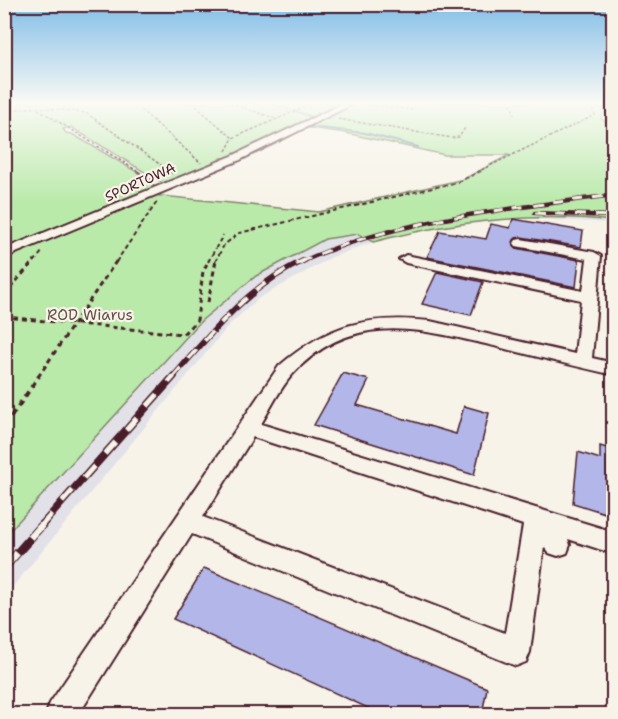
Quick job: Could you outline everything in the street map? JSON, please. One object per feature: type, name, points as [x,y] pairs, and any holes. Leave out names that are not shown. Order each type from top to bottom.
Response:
[{"type":"street","name":"SPORTOWA","points":[[4,254],[158,193],[282,137]]},
{"type":"street","points":[[521,243],[594,256],[583,361]]},
{"type":"street","points":[[406,259],[589,297]]},
{"type":"street","points":[[61,714],[286,370],[324,339],[361,326],[394,322],[430,326],[614,369]]},
{"type":"street","points":[[249,428],[614,543]]},
{"type":"street","points":[[188,522],[516,652],[536,519]]},
{"type":"street","points":[[536,519],[558,545]]},
{"type":"path","points":[[4,427],[72,324],[160,199],[149,177],[83,137]]},
{"type":"path","points":[[120,137],[172,173]]},
{"type":"path","points":[[170,137],[203,165],[192,167]]},
{"type":"path","points":[[224,158],[233,138],[236,137]]},
{"type":"path","points":[[443,137],[459,137]]},
{"type":"path","points":[[208,302],[212,268],[229,238],[239,233],[458,182],[551,137]]},
{"type":"path","points":[[4,317],[183,334],[196,320],[203,271],[223,235]]},
{"type":"path","points":[[4,295],[44,249],[35,246]]},
{"type":"shaded area","points":[[613,211],[613,223],[517,218],[415,231],[373,242],[332,257],[259,298],[230,324],[5,596],[4,536],[202,320],[256,276],[325,239],[368,226]]},
{"type":"green space","points":[[5,137],[76,137],[147,178],[156,188],[5,251]]},
{"type":"green space","points":[[87,137],[273,137],[227,158],[220,158],[218,161],[164,184]]},
{"type":"green space","name":"ROD Wiarus","points":[[362,137],[613,137],[613,221],[583,218],[522,218],[462,224],[373,242],[358,234],[325,239],[256,276],[202,320],[5,536],[5,257],[152,195],[319,212],[464,179],[509,155],[445,155]]},
{"type":"building","points":[[513,219],[583,231],[581,247],[521,237],[512,242],[516,248],[579,260],[576,287],[427,257],[440,231],[486,239],[491,224],[510,228]]},
{"type":"building","points":[[437,272],[483,282],[471,315],[422,304]]},
{"type":"building","points":[[343,373],[369,380],[357,405],[456,434],[464,406],[489,413],[474,475],[314,425]]},
{"type":"building","points":[[600,446],[614,450],[614,516],[573,503],[578,452],[600,459]]},
{"type":"building","points":[[204,568],[487,688],[482,714],[381,714],[173,619]]},
{"type":"waterway","points":[[378,137],[418,147]]},
{"type":"railway","points":[[301,262],[338,247],[415,225],[455,217],[614,195]]},
{"type":"railway","points":[[535,213],[614,216]]},
{"type":"railway","points":[[301,262],[305,260]]},
{"type":"railway","points":[[173,377],[217,327],[249,296],[266,282],[301,262]]},
{"type":"railway","points":[[41,526],[174,376]]},
{"type":"railway","points":[[4,568],[42,525]]}]
